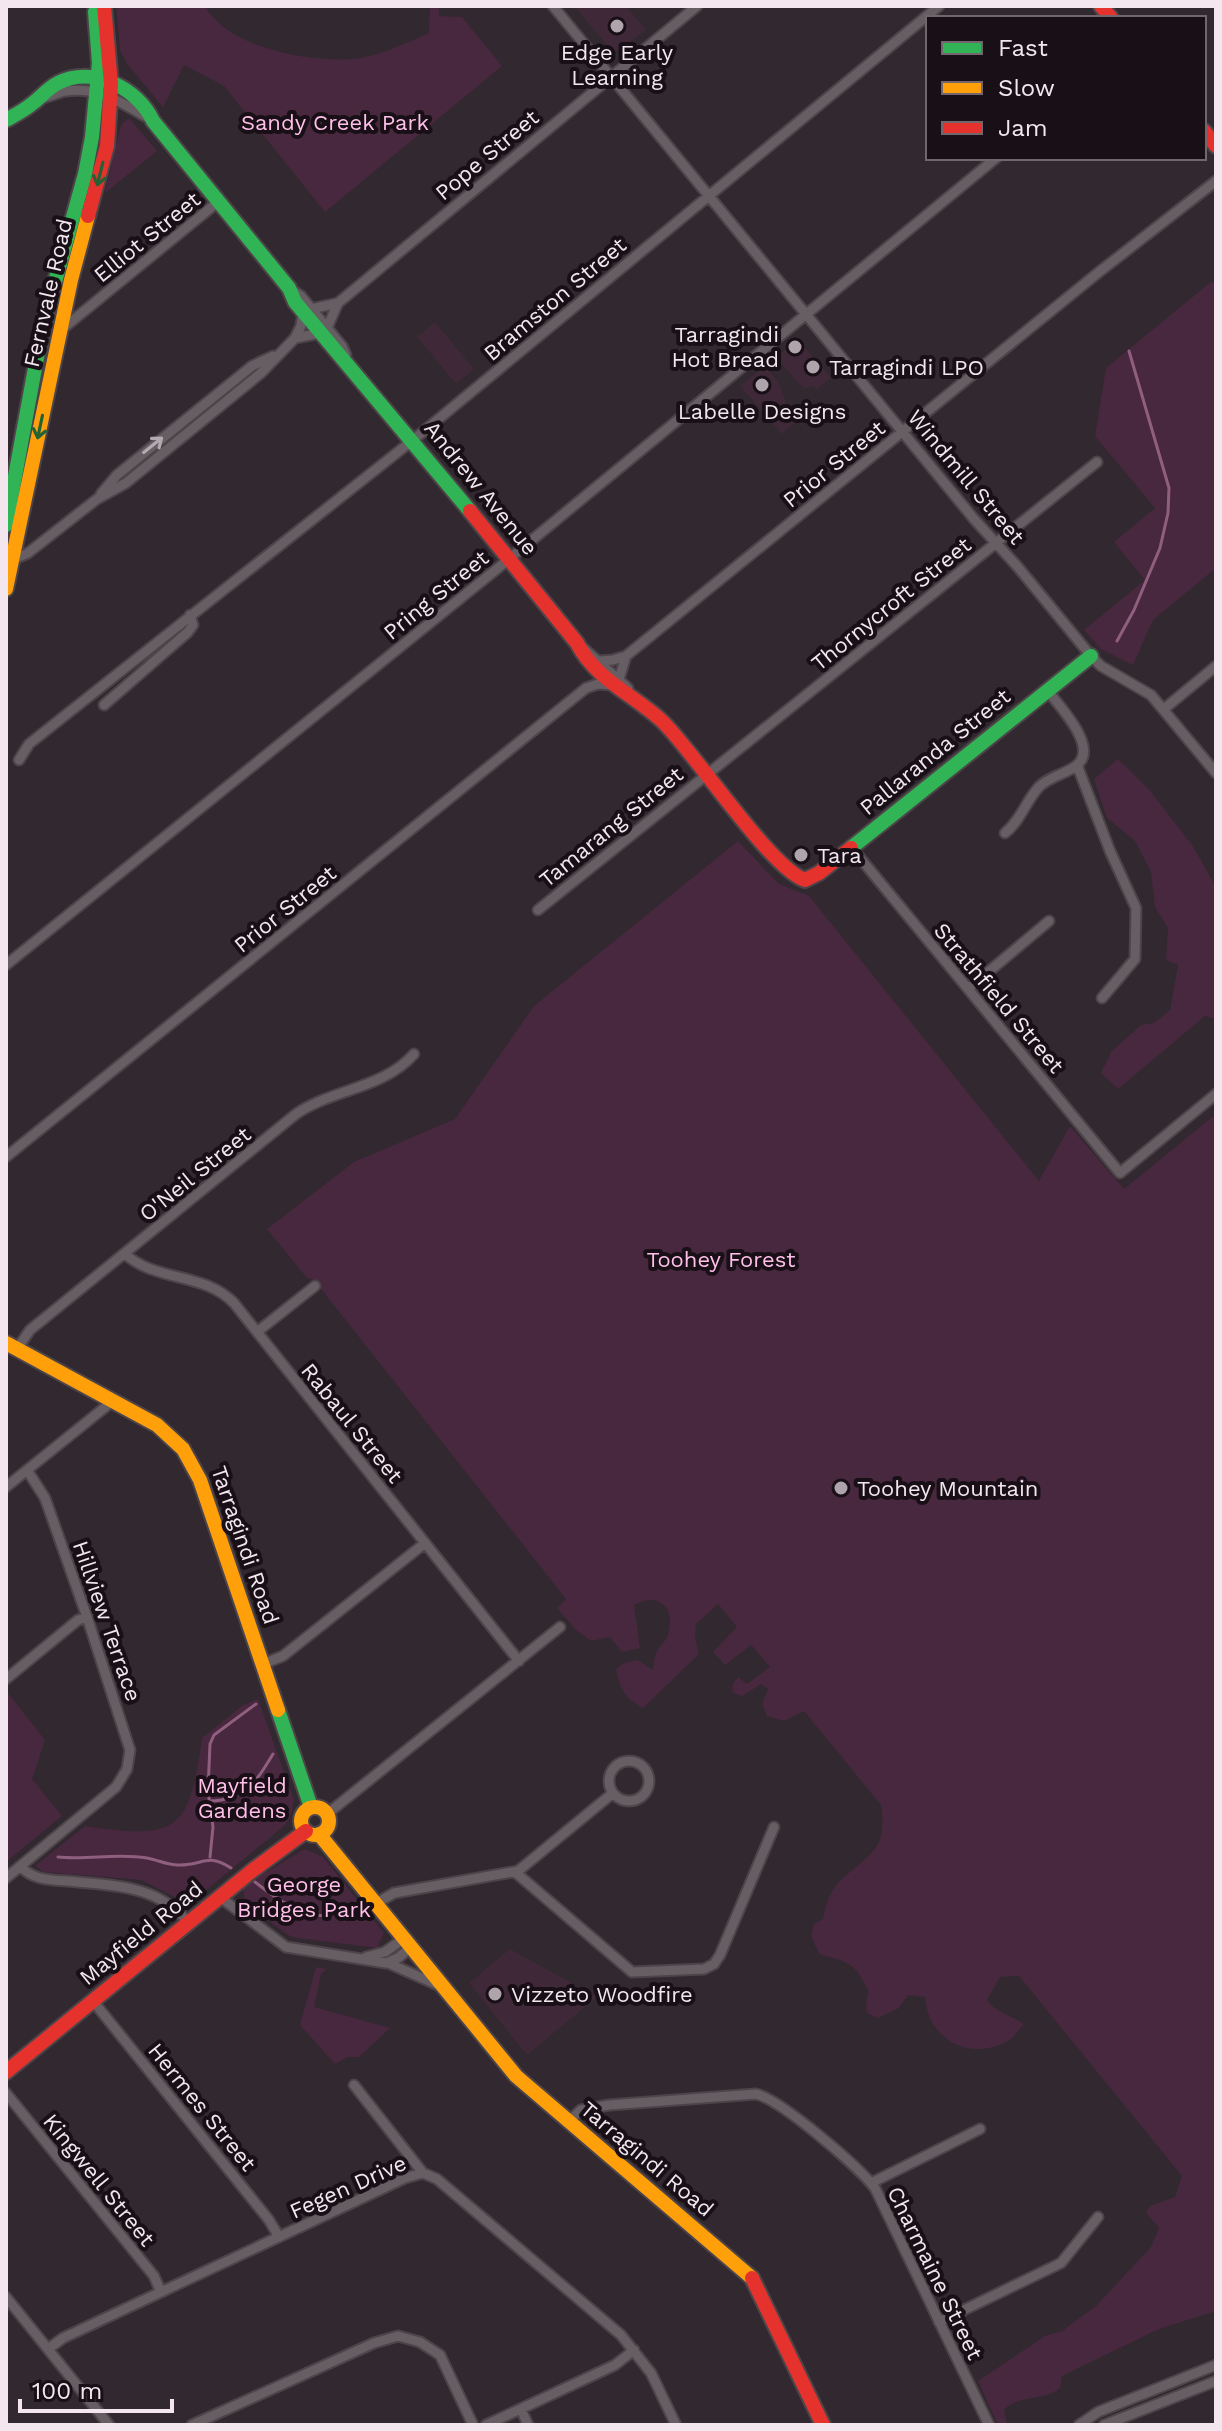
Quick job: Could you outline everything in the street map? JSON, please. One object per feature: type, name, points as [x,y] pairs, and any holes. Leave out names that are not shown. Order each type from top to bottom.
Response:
[{"type":"street","name":"Fernvale Road","points":[[6,525],[43,325],[104,88],[95,6]]},
{"type":"street","name":"Fernvale Road","points":[[6,589],[10,556],[71,280],[104,161],[104,6]]},
{"type":"street","name":"Windmill Street","points":[[553,6],[1091,656],[1101,666],[1151,695],[1216,773]]},
{"type":"street","name":"Pope Street","points":[[324,331],[338,303],[697,6]]},
{"type":"street","name":"Bramston Street","points":[[19,760],[29,744],[413,440],[926,17]]},
{"type":"street","points":[[6,120],[46,90],[68,79],[98,52]]},
{"type":"street","points":[[68,79],[104,88]]},
{"type":"street","points":[[38,99],[70,90],[104,88]]},
{"type":"street","name":"Andrew Avenue","points":[[104,88],[138,97],[150,110],[153,121],[510,558],[577,643],[581,653],[616,682],[630,699],[670,730],[792,874],[805,880]]},
{"type":"street","name":"Pring Street","points":[[6,965],[510,558],[994,160]]},
{"type":"street","name":"Prior Street","points":[[595,663],[626,656],[1110,263],[1216,181]]},
{"type":"street","name":"Elliot Street","points":[[61,330],[219,201]]},
{"type":"street","name":"Pope Street","points":[[307,310],[338,303]]},
{"type":"street","points":[[10,556],[28,553],[97,499],[126,483],[261,373],[295,338],[307,310]]},
{"type":"street","points":[[295,338],[324,331]]},
{"type":"street","name":"Thornycroft Street","points":[[707,774],[1097,462]]},
{"type":"street","name":"Bramston Street","points":[[104,705],[188,632],[193,625],[190,615]]},
{"type":"street","points":[[586,688],[616,682],[626,656]]},
{"type":"street","name":"Pallaranda Street","points":[[805,880],[819,873],[1091,656]]},
{"type":"street","points":[[586,688],[595,663]]},
{"type":"street","points":[[1164,709],[1216,666]]},
{"type":"street","name":"Prior Street","points":[[6,1157],[586,688]]},
{"type":"street","points":[[1005,833],[1019,820],[1040,785],[1077,765],[1083,756],[1083,741],[1048,691]]},
{"type":"street","points":[[1077,765],[1136,908],[1135,959],[1102,998]]},
{"type":"street","name":"Tamarang Street","points":[[538,910],[707,774]]},
{"type":"street","name":"Strathfield Street","points":[[851,847],[1120,1173],[1216,1094]]},
{"type":"street","points":[[968,989],[1049,921]]},
{"type":"street","name":"O'Neil Street","points":[[9,1345],[309,1106],[360,1088],[398,1068],[414,1054]]},
{"type":"street","name":"Rabaul Street","points":[[125,1254],[147,1269],[215,1287],[234,1303],[519,1661]]},
{"type":"street","points":[[257,1332],[315,1286]]},
{"type":"street","name":"Tarragindi Road","points":[[9,1345],[114,1400],[169,1433],[188,1454],[200,1480],[311,1807]]},
{"type":"street","points":[[6,1487],[114,1400]]},
{"type":"street","name":"Hillview Terrace","points":[[20,1866],[116,1787],[127,1769],[130,1750],[45,1498],[27,1470]]},
{"type":"street","points":[[263,1664],[283,1656],[425,1543]]},
{"type":"street","points":[[6,1679],[78,1620],[87,1617]]},
{"type":"street","points":[[327,1814],[560,1627]]},
{"type":"street","points":[[631,1761],[645,1768],[649,1784],[640,1797],[628,1801],[613,1793],[609,1778],[616,1766],[631,1761]]},
{"type":"street","points":[[375,1904],[394,1893],[515,1872],[613,1793]]},
{"type":"street","points":[[311,1807],[320,1808],[327,1814],[328,1826],[312,1832],[302,1818],[311,1807]]},
{"type":"street","points":[[515,1872],[630,1971],[707,1968],[720,1955],[774,1827]]},
{"type":"street","name":"Tarragindi Road","points":[[312,1832],[512,2072],[752,2278],[823,2425]]},
{"type":"street","name":"Mayfield Road","points":[[6,2072],[220,1897],[312,1832]]},
{"type":"street","points":[[6,1878],[20,1866],[33,1877],[135,1889],[164,1899],[189,1923]]},
{"type":"street","points":[[220,1897],[286,1947],[386,1963],[411,1971],[443,1988]]},
{"type":"street","points":[[362,1958],[407,1944]]},
{"type":"street","points":[[386,1963],[398,1958],[407,1944]]},
{"type":"street","name":"Hermes Street","points":[[93,2001],[269,2220],[279,2237]]},
{"type":"street","points":[[354,2085],[423,2173]]},
{"type":"street","name":"Kingwell Street","points":[[6,2093],[154,2276],[161,2292]]},
{"type":"street","name":"Charmaine Street","points":[[569,2121],[581,2110],[609,2105],[756,2094],[776,2102],[871,2183],[883,2202],[989,2425]]},
{"type":"street","points":[[871,2183],[980,2129]]},
{"type":"street","name":"Fegen Drive","points":[[48,2349],[63,2338],[161,2292],[405,2178],[423,2173],[431,2175],[449,2189],[621,2335],[657,2385],[676,2425]]},
{"type":"street","points":[[939,2322],[1061,2263],[1098,2217]]},
{"type":"street","points":[[6,2297],[109,2425]]},
{"type":"street","points":[[192,2425],[374,2343],[398,2336],[420,2342],[440,2355],[473,2425]]},
{"type":"street","points":[[486,2425],[615,2365],[634,2350]]},
{"type":"street","points":[[1079,2425],[1098,2412],[1216,2365]]},
{"type":"street","points":[[1104,2425],[1216,2381]]},
{"type":"street","points":[[521,2409],[528,2425]]},
{"type":"shaded area","name":"Edge Early Learning","points":[[574,6],[626,6],[646,30],[619,50],[611,50]]},
{"type":"shaded area","points":[[435,322],[474,369],[456,384],[417,337]]},
{"type":"shaded area","points":[[796,342],[803,345],[831,378],[817,389],[813,385],[804,389],[775,357]]},
{"type":"shaded area","points":[[765,366],[779,383],[790,412],[797,421],[782,434],[740,386]]},
{"type":"shaded area","points":[[510,1949],[597,1997],[527,2055],[469,1983]]},
{"type":"green space","name":"Sandy Creek Park","points":[[116,6],[205,6],[231,32],[250,42],[292,55],[352,59],[372,56],[429,33],[430,6],[439,6],[439,16],[462,17],[502,66],[325,212],[224,86],[184,65],[163,107],[127,64],[120,50]]},
{"type":"green space","points":[[129,118],[157,151],[105,193],[121,125]]},
{"type":"green space","points":[[1212,281],[1216,287],[1216,568],[1153,620],[1133,665],[1101,649],[1084,630],[1145,580],[1114,542],[1155,508],[1095,436],[1106,368]]},
{"type":"green space","points":[[1118,759],[1151,792],[1192,845],[1216,887],[1216,1019],[1205,1016],[1118,1089],[1101,1073],[1112,1051],[1141,1025],[1154,1023],[1170,1010],[1178,965],[1166,960],[1168,928],[1155,907],[1151,872],[1135,841],[1107,818],[1094,779]]},
{"type":"green space","name":"Toohey Forest","points":[[738,841],[779,884],[809,896],[1039,1181],[1070,1126],[1124,1189],[1216,1114],[1216,2311],[1159,2329],[1062,2376],[1060,2388],[1017,2402],[1004,2410],[1007,2425],[998,2425],[978,2381],[1045,2336],[1062,2331],[1096,2306],[1151,2247],[1159,2228],[1146,2213],[1150,2206],[1175,2197],[1182,2176],[1019,1976],[1000,1977],[987,2000],[999,2011],[1024,2024],[1011,2039],[997,2046],[982,2049],[955,2044],[934,2026],[925,1997],[908,1995],[899,2008],[878,2018],[867,2013],[869,1992],[860,1975],[850,1965],[819,1954],[811,1936],[814,1924],[823,1919],[836,1885],[878,1844],[882,1828],[881,1805],[804,1711],[784,1721],[767,1716],[762,1704],[768,1689],[761,1684],[742,1696],[732,1692],[738,1677],[747,1684],[770,1667],[751,1645],[725,1665],[713,1652],[737,1627],[718,1604],[696,1624],[699,1654],[643,1708],[632,1701],[622,1688],[616,1669],[624,1663],[638,1660],[653,1670],[656,1653],[667,1637],[670,1625],[667,1610],[658,1601],[643,1601],[634,1605],[640,1648],[622,1652],[610,1637],[591,1641],[576,1630],[557,1608],[566,1599],[314,1280],[307,1278],[267,1229],[354,1162],[455,1119],[534,1006]]},
{"type":"green space","points":[[7,1692],[45,1740],[32,1779],[62,1816],[6,1862]]},
{"type":"green space","name":"Mayfield Gardens","points":[[258,1699],[294,1800],[290,1818],[193,1901],[180,1900],[141,1880],[44,1872],[35,1866],[85,1826],[141,1831],[160,1829],[174,1822],[184,1810],[191,1793],[202,1738],[243,1705]]},
{"type":"green space","name":"George Bridges Park","points":[[305,1849],[323,1857],[384,1933],[377,1948],[288,1935],[246,1904],[243,1891],[246,1884]]},
{"type":"green space","points":[[316,1967],[327,1969],[321,1974],[314,2007],[390,2028],[359,2057],[347,2057],[335,2064],[300,2025]]},
{"type":"waterway","points":[[1117,641],[1134,610],[1160,548],[1168,513],[1169,488],[1129,351]]},
{"type":"waterway","points":[[210,1857],[213,1827],[208,1791],[210,1744],[214,1735],[256,1704]]},
{"type":"waterway","points":[[210,1801],[232,1797],[248,1788],[273,1754]]},
{"type":"waterway","points":[[58,1857],[136,1857],[178,1865],[210,1860],[231,1868]]},
{"type":"waterway","points":[[255,1882],[298,1910],[328,1916]]},
{"type":"traffic: fast","points":[[6,525],[43,325],[85,174],[92,137],[99,63],[95,12]]},
{"type":"traffic: fast","points":[[6,120],[27,108],[54,85],[71,78],[99,78],[137,99],[289,288],[295,302],[470,511]]},
{"type":"traffic: fast","points":[[851,848],[1091,656]]},
{"type":"traffic: fast","points":[[278,1710],[311,1807]]},
{"type":"traffic: slow","points":[[6,589],[71,280],[88,216]]},
{"type":"traffic: slow","points":[[6,1343],[157,1425],[183,1449],[200,1480],[278,1710]]},
{"type":"traffic: slow","points":[[315,1807],[325,1811],[329,1821],[325,1831],[315,1835],[305,1831],[301,1821],[305,1811],[315,1807]]},
{"type":"traffic: slow","points":[[319,1834],[516,2076],[752,2278]]},
{"type":"traffic: jam","points":[[88,216],[107,146],[111,84],[104,6]]},
{"type":"traffic: jam","points":[[1101,6],[1109,16]]},
{"type":"traffic: jam","points":[[1206,134],[1216,146]]},
{"type":"traffic: jam","points":[[470,511],[594,667],[662,721],[753,833],[790,871],[805,880],[851,848]]},
{"type":"traffic: jam","points":[[6,2072],[253,1870],[306,1831]]},
{"type":"traffic: jam","points":[[752,2278],[823,2425]]},
{"type":"place","name":"Edge Early Learning","points":[[617,26]]},
{"type":"place","name":"Tarragindi Hot Bread","points":[[795,347]]},
{"type":"place","name":"Tarragindi LPO","points":[[813,367]]},
{"type":"place","name":"Labelle Designs","points":[[762,385]]},
{"type":"place","name":"Tara","points":[[801,855]]},
{"type":"place","name":"Toohey Mountain","points":[[841,1488]]},
{"type":"place","name":"Vizzeto Woodfire","points":[[495,1994]]}]
